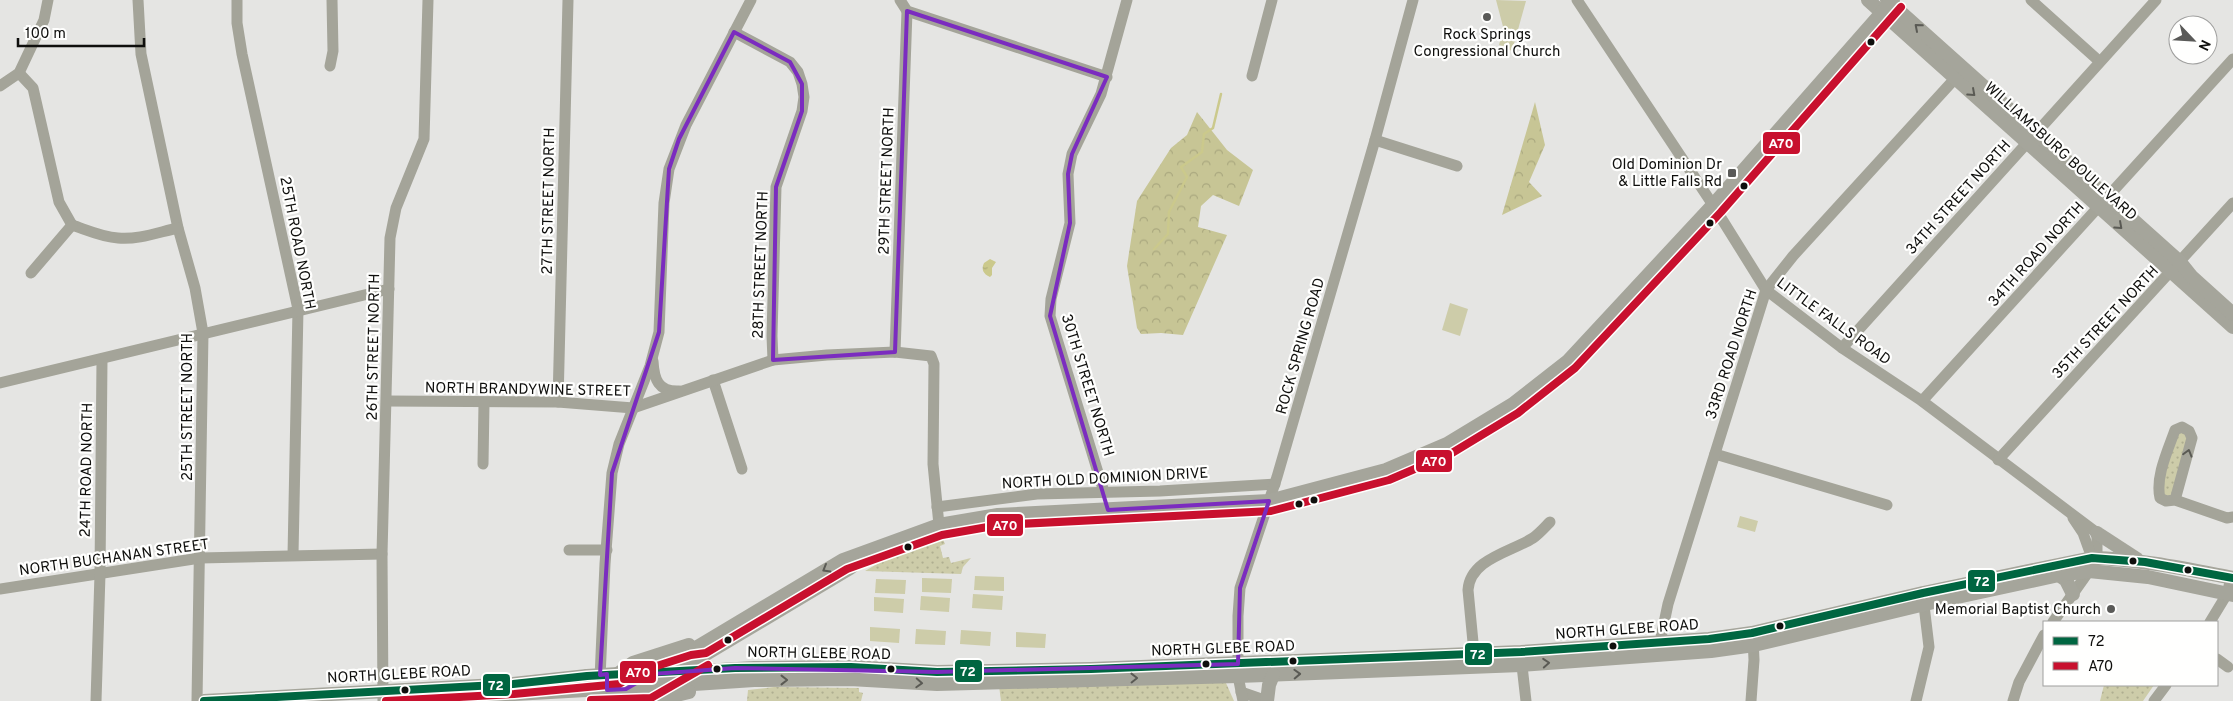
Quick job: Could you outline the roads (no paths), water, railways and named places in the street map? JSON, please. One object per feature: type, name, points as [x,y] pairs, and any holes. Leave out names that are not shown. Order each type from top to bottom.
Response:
[{"type":"main road","name":"WILLIAMSBURG BOULEVARD","points":[[1868,0],[1888,4],[1960,73],[2175,267],[2233,327]]},
{"type":"main road","points":[[617,696],[842,560],[939,525],[998,515],[1268,501],[1386,470],[1447,444],[1505,410],[1568,361],[1713,205],[1888,4]]},
{"type":"main road","name":"WILLIAMSBURG BOULEVARD","points":[[2175,267],[2192,277],[2233,314]]},
{"type":"main road","points":[[2097,532],[2140,561]]},
{"type":"main road","points":[[617,696],[649,695],[674,673],[850,568],[871,551]]},
{"type":"main road","name":"NORTH GLEBE ROAD","points":[[385,698],[587,676],[754,668],[851,667],[937,672],[1238,670],[1273,675],[1660,649],[1753,639],[1924,598],[2091,565],[2140,561],[2232,578]]},
{"type":"main road","name":"NORTH GLEBE ROAD","points":[[1924,598],[2059,575],[2091,565],[2230,594]]},
{"type":"main road","points":[[2059,575],[2066,580],[2073,594]]},
{"type":"main road","points":[[618,674],[633,662],[689,645],[702,644]]},
{"type":"main road","name":"NORTH GLEBE ROAD","points":[[649,695],[717,682],[850,680],[937,684],[1475,661]]},
{"type":"main road","points":[[1268,701],[1269,685],[1273,675]]},
{"type":"main road","name":"NORTH GLEBE ROAD","points":[[204,701],[385,698],[586,690],[617,696]]},
{"type":"street","points":[[0,86],[19,73],[44,20],[48,0]]},
{"type":"street","name":"25TH STREET NORTH","points":[[138,0],[141,54],[178,228],[194,288],[203,333],[197,701]]},
{"type":"street","name":"25TH ROAD NORTH","points":[[237,0],[237,23],[242,54],[298,309],[293,555]]},
{"type":"street","points":[[330,66],[333,52],[332,0]]},
{"type":"street","name":"26TH STREET NORTH","points":[[385,698],[382,554],[390,238],[396,208],[424,139],[428,0]]},
{"type":"street","name":"27TH STREET NORTH","points":[[558,402],[568,0]]},
{"type":"street","points":[[599,701],[605,564],[612,473],[619,444],[653,357],[661,318],[664,204],[669,169],[679,139],[751,0]]},
{"type":"street","points":[[900,0],[907,11],[1107,78]]},
{"type":"street","name":"30TH STREET NORTH","points":[[1104,492],[1050,316],[1051,299],[1070,223],[1068,174],[1072,154],[1107,78],[1127,0]]},
{"type":"street","points":[[1252,76],[1272,0]]},
{"type":"street","name":"ROCK SPRING ROAD","points":[[1242,696],[1238,670],[1240,588],[1275,484],[1375,140],[1412,0]]},
{"type":"street","name":"LITTLE FALLS ROAD","points":[[1577,0],[1713,205],[1766,290],[1842,348],[1922,402],[2097,532]]},
{"type":"street","points":[[2031,0],[2099,61]]},
{"type":"street","name":"34TH STREET NORTH","points":[[1842,348],[2156,0]]},
{"type":"street","name":"29TH STREET NORTH","points":[[894,352],[907,11]]},
{"type":"street","name":"28TH STREET NORTH","points":[[734,32],[790,62],[798,72],[802,84],[802,111],[776,187],[773,360]]},
{"type":"street","name":"34TH ROAD NORTH","points":[[1922,402],[2233,60]]},
{"type":"street","points":[[19,73],[32,88],[59,202],[72,225],[98,234],[120,238],[144,236],[178,228]]},
{"type":"street","name":"33RD ROAD NORTH","points":[[1660,649],[1668,604],[1766,290],[1793,256],[1960,73]]},
{"type":"street","points":[[1375,140],[1457,166]]},
{"type":"street","name":"35TH STREET NORTH","points":[[1998,460],[2233,204]]},
{"type":"street","points":[[31,273],[72,225]]},
{"type":"street","points":[[0,383],[102,360],[298,309],[389,288]]},
{"type":"street","name":"NORTH BRANDYWINE STREET","points":[[387,401],[558,402],[633,408],[773,360],[894,352],[931,356],[934,364],[933,464],[937,507]]},
{"type":"street","points":[[653,357],[654,374],[658,384],[670,391],[682,391]]},
{"type":"street","name":"24TH ROAD NORTH","points":[[96,701],[100,574],[102,360]]},
{"type":"street","points":[[713,380],[742,469]]},
{"type":"street","points":[[483,464],[484,403]]},
{"type":"street","points":[[2175,500],[2192,438],[2189,431],[2182,427],[2175,430],[2158,488],[2160,498],[2166,501],[2175,500],[2227,518],[2233,517]]},
{"type":"street","points":[[1715,454],[1887,505]]},
{"type":"street","name":"NORTH OLD DOMINION DRIVE","points":[[937,507],[1037,494],[1275,484]]},
{"type":"street","points":[[937,507],[939,525]]},
{"type":"street","name":"LITTLE FALLS ROAD","points":[[2068,509],[2084,532],[2091,565]]},
{"type":"street","points":[[1475,661],[1468,590],[1468,583],[1473,573],[1482,565],[1534,538],[1550,522]]},
{"type":"street","points":[[2053,621],[2091,565],[2097,552],[2097,532]]},
{"type":"street","points":[[569,550],[607,550]]},
{"type":"street","points":[[607,550],[611,565],[617,696]]},
{"type":"street","name":"NORTH BUCHANAN STREET","points":[[0,588],[200,558],[382,554]]},
{"type":"street","points":[[2211,621],[2230,594],[2232,578]]},
{"type":"street","points":[[1916,701],[1929,647],[1924,598]]},
{"type":"street","points":[[2014,701],[2019,682],[2043,637]]},
{"type":"street","points":[[1751,701],[1753,639]]},
{"type":"street","points":[[1521,658],[1526,701]]},
{"type":"street","points":[[2218,660],[2228,667]]},
{"type":"street","points":[[2154,701],[2165,686]]},
{"type":"street","points":[[1242,696],[1268,701]]},
{"type":"water","points":[[990,259],[996,262],[990,277],[984,273],[983,267],[984,263]]},
{"type":"waterway","points":[[1154,249],[1168,234],[1169,212],[1187,177],[1181,167],[1202,152],[1204,134],[1213,128],[1221,94]]},
{"type":"place","name":"Rock Springs Congressional Church","points":[[1487,17]]},
{"type":"place","name":"Old Dominion Dr & Little Falls Rd","points":[[1732,173]]},
{"type":"place","name":"Memorial Baptist Church","points":[[2111,609]]}]
